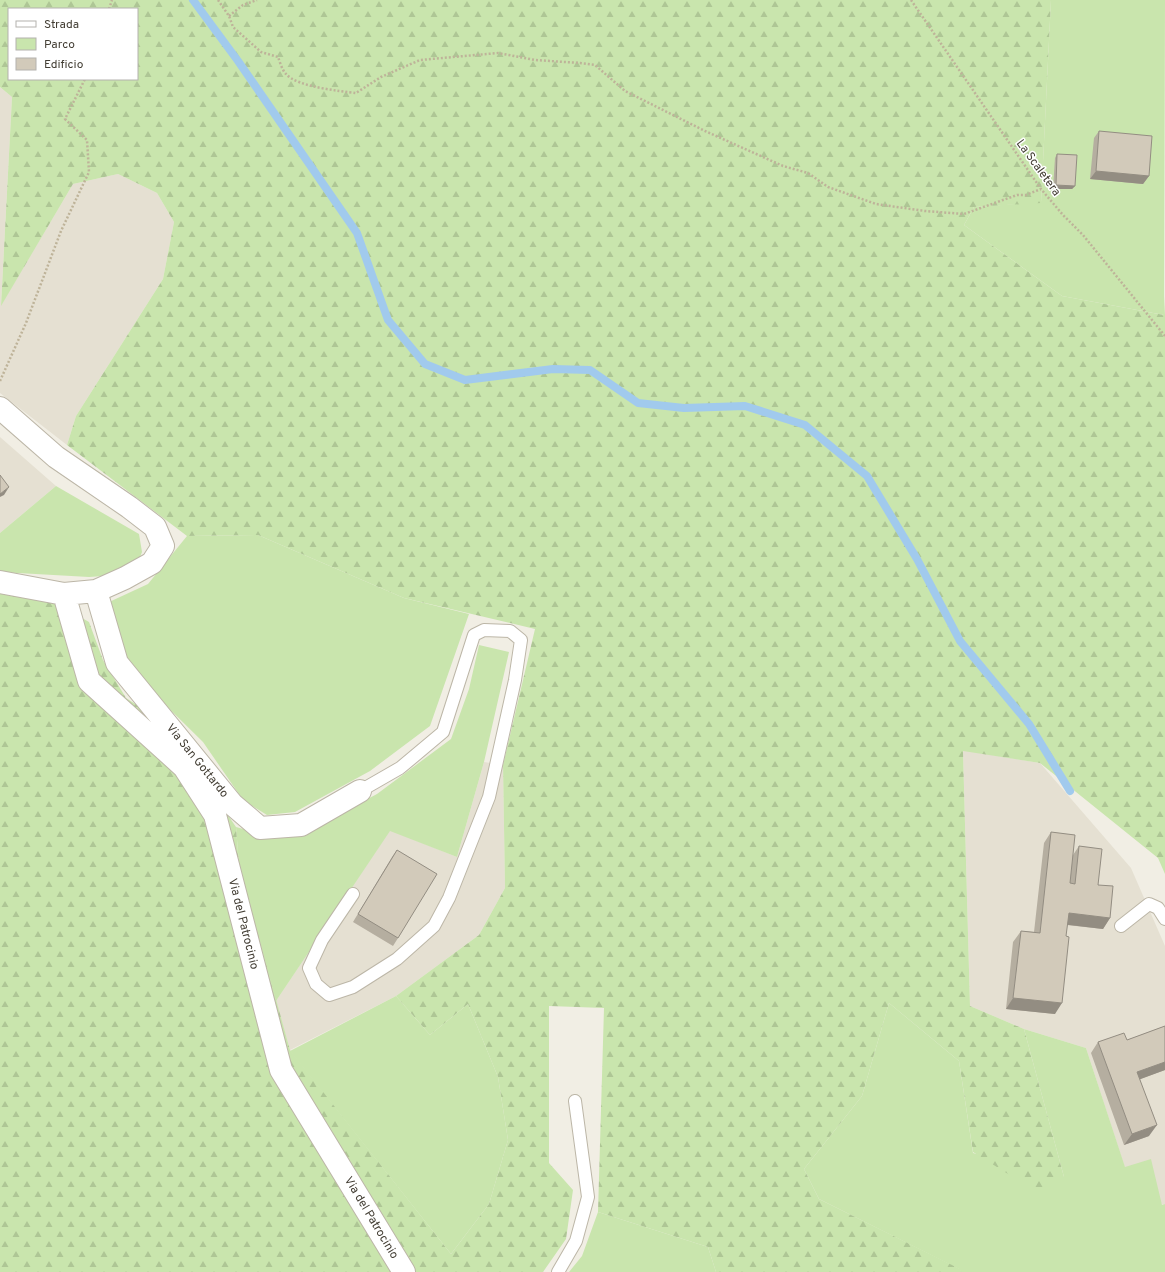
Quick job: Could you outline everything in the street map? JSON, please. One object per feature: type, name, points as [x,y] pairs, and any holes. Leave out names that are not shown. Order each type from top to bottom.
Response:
[{"type":"street","points":[[0,408],[56,458],[129,507],[155,527],[163,546],[152,563],[125,578],[96,591],[64,594],[0,582]]},
{"type":"street","name":"Via San Gottardo","points":[[96,591],[117,663],[232,804],[260,828],[301,826],[360,791]]},
{"type":"street","name":"Via del Patrocinio","points":[[64,594],[89,681],[184,767],[215,815],[281,1070],[404,1272]]},
{"type":"lane","points":[[353,894],[322,940],[309,968],[316,984],[329,995],[353,988],[391,963],[434,926],[449,898],[489,797],[516,680],[521,640],[510,631],[502,630],[484,630],[474,635],[443,732],[400,768],[360,791]]},
{"type":"lane","points":[[1121,926],[1149,904],[1158,908],[1165,919]]},
{"type":"lane","points":[[558,1272],[576,1240],[588,1197],[575,1100]]},
{"type":"path","points":[[218,0],[229,16],[233,27],[261,52],[278,57],[286,75],[296,81],[318,88],[356,93],[381,77],[420,60],[436,58],[498,53],[535,60],[595,65],[625,91],[705,131],[783,166],[808,173],[828,187],[876,204],[925,211],[964,214],[1040,189]]},
{"type":"path","points":[[229,16],[243,5],[257,0]]},
{"type":"path","name":"La Scaletera","points":[[912,0],[1040,189],[1062,216],[1083,235],[1165,336]]},
{"type":"path","points":[[0,381],[26,323],[61,231],[89,172],[87,140],[65,119],[84,80]]},
{"type":"shaded area","points":[[0,87],[12,97],[1,305],[73,184],[118,174],[157,193],[174,222],[163,279],[76,416],[67,445],[0,393]]},
{"type":"shaded area","points":[[0,437],[56,486],[0,533]]},
{"type":"shaded area","points":[[963,750],[1040,763],[1131,868],[1165,946],[1165,1204],[1163,1205],[1125,1168],[1086,1048],[1024,1029],[970,1006]]},
{"type":"shaded area","points":[[484,762],[503,765],[505,888],[479,935],[396,996],[290,1050],[276,1001],[390,830],[457,857]]},
{"type":"green space","points":[[0,0],[1051,0],[1041,203],[974,207],[964,225],[1062,296],[1164,315],[1165,296],[1165,874],[1158,858],[1040,763],[963,751],[970,1006],[1024,1029],[1064,1177],[1037,1192],[973,1152],[959,1061],[889,1003],[862,1096],[804,1169],[819,1199],[960,1269],[962,1272],[716,1272],[708,1247],[598,1212],[604,1008],[549,1006],[549,1163],[573,1190],[566,1239],[543,1272],[0,1272],[0,588],[49,599],[89,622],[103,660],[126,698],[166,724],[236,827],[239,865],[290,1050],[451,1254],[489,1204],[508,1140],[498,1077],[468,1004],[430,1035],[396,996],[479,935],[505,888],[503,765],[535,629],[404,598],[258,535],[187,536],[67,445],[76,416],[163,279],[174,222],[157,193],[118,174],[73,184],[1,306],[12,97],[0,87]]},
{"type":"green space","points":[[1051,0],[1165,0],[1164,315],[1062,296],[964,225],[974,207],[1041,202]]},
{"type":"green space","points":[[56,486],[139,534],[142,552],[136,567],[118,575],[89,577],[0,572],[0,533]]},
{"type":"green space","points":[[258,535],[404,598],[469,614],[430,726],[370,771],[295,812],[267,815],[243,800],[203,742],[132,672],[107,603],[148,584],[187,536]]},
{"type":"green space","points":[[479,645],[509,652],[484,762],[457,857],[390,831],[276,1001],[239,865],[236,827],[265,835],[303,833],[377,794],[451,739],[469,689]]},
{"type":"green space","points":[[396,996],[430,1035],[468,1004],[498,1077],[508,1140],[489,1204],[451,1254],[290,1051]]},
{"type":"green space","points":[[889,1003],[959,1061],[973,1153],[1064,1177],[1024,1029],[1086,1048],[1125,1167],[1151,1159],[1162,1205],[1165,1204],[1165,1272],[962,1272],[959,1269],[819,1199],[804,1169],[862,1096]]},
{"type":"green space","points":[[598,1212],[708,1247],[716,1272],[569,1272],[582,1256]]},
{"type":"building","points":[[1099,131],[1152,136],[1149,176],[1096,171]]},
{"type":"building","points":[[1057,154],[1077,155],[1075,186],[1056,185]]},
{"type":"building","points":[[0,475],[9,487],[0,494]]},
{"type":"building","points":[[1051,832],[1075,835],[1070,883],[1075,884],[1079,846],[1102,849],[1098,885],[1113,886],[1110,918],[1069,913],[1066,936],[1069,937],[1062,1003],[1013,998],[1021,931],[1040,933]]},
{"type":"building","points":[[397,850],[437,874],[398,938],[358,914]]},
{"type":"building","points":[[1165,1026],[1165,1062],[1137,1072],[1157,1125],[1132,1134],[1098,1042],[1124,1033],[1127,1040]]},
{"type":"waterway","points":[[193,0],[238,61],[357,233],[388,320],[425,364],[465,380],[553,369],[590,370],[638,403],[684,408],[745,406],[805,425],[867,476],[917,559],[960,641],[1029,724],[1070,791]]}]
